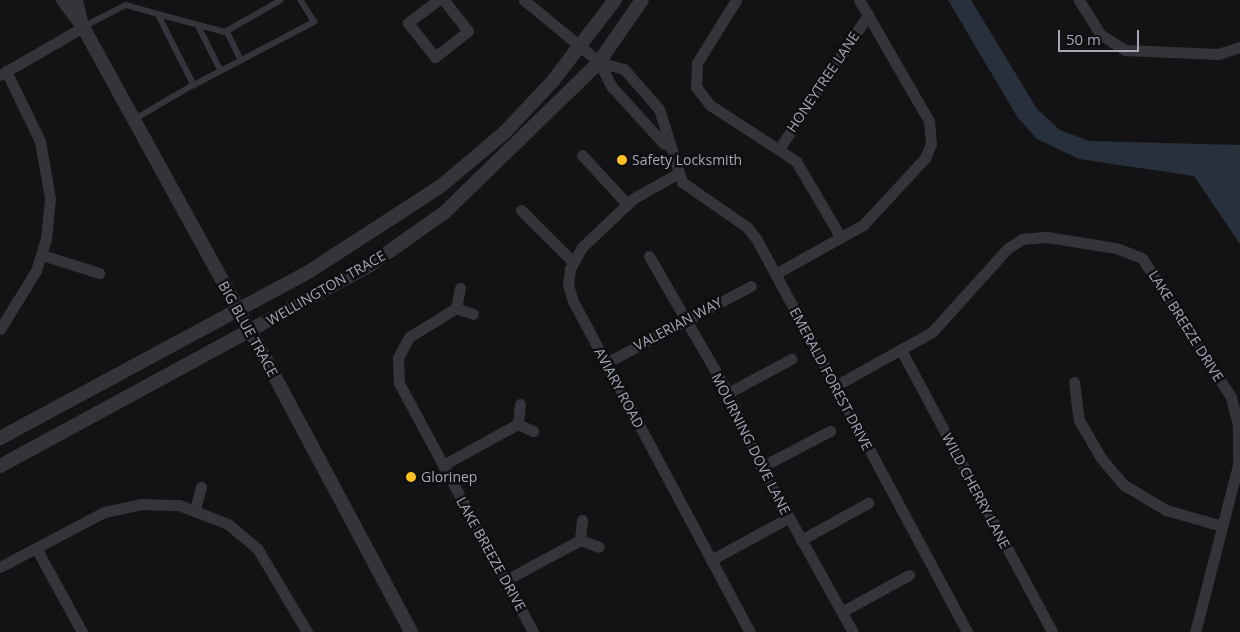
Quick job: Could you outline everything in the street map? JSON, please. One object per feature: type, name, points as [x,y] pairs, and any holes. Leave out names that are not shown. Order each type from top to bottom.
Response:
[{"type":"street","name":"BIG BLUE TRACE","points":[[63,0],[83,27],[133,121],[251,332],[411,632]]},
{"type":"street","name":"BIG BLUE TRACE","points":[[76,0],[83,27]]},
{"type":"street","points":[[438,0],[408,23],[435,57],[468,31],[444,0]]},
{"type":"street","name":"EMERALD FOREST DRIVE","points":[[524,0],[599,62],[612,87],[653,127],[670,151]]},
{"type":"street","name":"WELLINGTON TRACE","points":[[0,438],[238,310],[370,236],[442,186],[504,134],[580,45],[615,0]]},
{"type":"street","name":"WELLINGTON TRACE","points":[[0,466],[251,332],[370,265],[444,212],[599,62],[642,0]]},
{"type":"street","points":[[736,0],[697,63],[696,87],[710,105],[778,149],[801,167],[841,238]]},
{"type":"street","points":[[775,274],[863,225],[925,158],[932,136],[929,121],[859,0]]},
{"type":"street","points":[[1079,0],[1100,34],[1124,50],[1218,54],[1240,47]]},
{"type":"street","name":"HONEYTREE LANE","points":[[778,149],[868,16]]},
{"type":"street","points":[[0,328],[26,293],[42,255],[49,214],[48,173],[31,118],[3,73],[83,27]]},
{"type":"street","name":"EMERALD FOREST DRIVE","points":[[599,62],[624,69],[659,109],[677,174],[687,188],[747,227],[775,274],[967,632]]},
{"type":"street","points":[[582,155],[627,204]]},
{"type":"street","points":[[521,210],[572,261],[627,204],[677,174]]},
{"type":"street","name":"LAKE BREEZE DRIVE","points":[[835,386],[932,332],[1008,248],[1022,239],[1046,237],[1116,248],[1142,258],[1168,293],[1234,407],[1239,456],[1195,632]]},
{"type":"street","points":[[42,255],[99,273]]},
{"type":"street","name":"MOURNING DOVE LANE","points":[[649,256],[683,320],[728,393],[761,467],[800,540],[845,610],[853,632]]},
{"type":"street","name":"AVIARY ROAD","points":[[572,261],[570,293],[750,632]]},
{"type":"street","name":"VALERIAN WAY","points":[[606,362],[750,286]]},
{"type":"street","points":[[460,288],[456,308],[473,314]]},
{"type":"street","name":"LAKE BREEZE DRIVE","points":[[456,308],[409,337],[397,366],[403,391],[534,632]]},
{"type":"street","name":"WILD CHERRY LANE","points":[[901,350],[1052,632]]},
{"type":"street","points":[[728,393],[791,359]]},
{"type":"street","points":[[1074,382],[1079,420],[1101,458],[1124,486],[1166,510],[1222,526]]},
{"type":"street","points":[[518,424],[520,404]]},
{"type":"street","points":[[443,465],[518,424]]},
{"type":"street","points":[[518,424],[533,431]]},
{"type":"street","points":[[761,467],[830,430]]},
{"type":"street","points":[[195,509],[201,487]]},
{"type":"street","points":[[0,567],[122,507],[160,503],[195,509],[228,524],[257,548],[307,632]]},
{"type":"street","points":[[800,540],[868,503]]},
{"type":"street","points":[[711,560],[788,518]]},
{"type":"street","points":[[580,540],[582,520]]},
{"type":"street","points":[[506,580],[580,540],[598,547]]},
{"type":"street","points":[[36,548],[82,632]]},
{"type":"street","points":[[845,610],[909,575]]},
{"type":"lane","points":[[83,27],[126,5],[227,31],[281,0]]},
{"type":"lane","points":[[133,121],[194,85],[314,22],[300,0]]},
{"type":"lane","points":[[158,14],[194,85]]},
{"type":"lane","points":[[198,24],[221,71]]},
{"type":"lane","points":[[227,31],[241,60]]},
{"type":"shaded area","points":[[948,0],[971,0],[1037,109],[1060,130],[1089,141],[1240,145],[1240,244],[1194,176],[1079,159],[1037,139],[1018,118]]},
{"type":"place","name":"Safety Locksmith","points":[[622,160]]},
{"type":"place","name":"Glorinep","points":[[411,477]]}]
